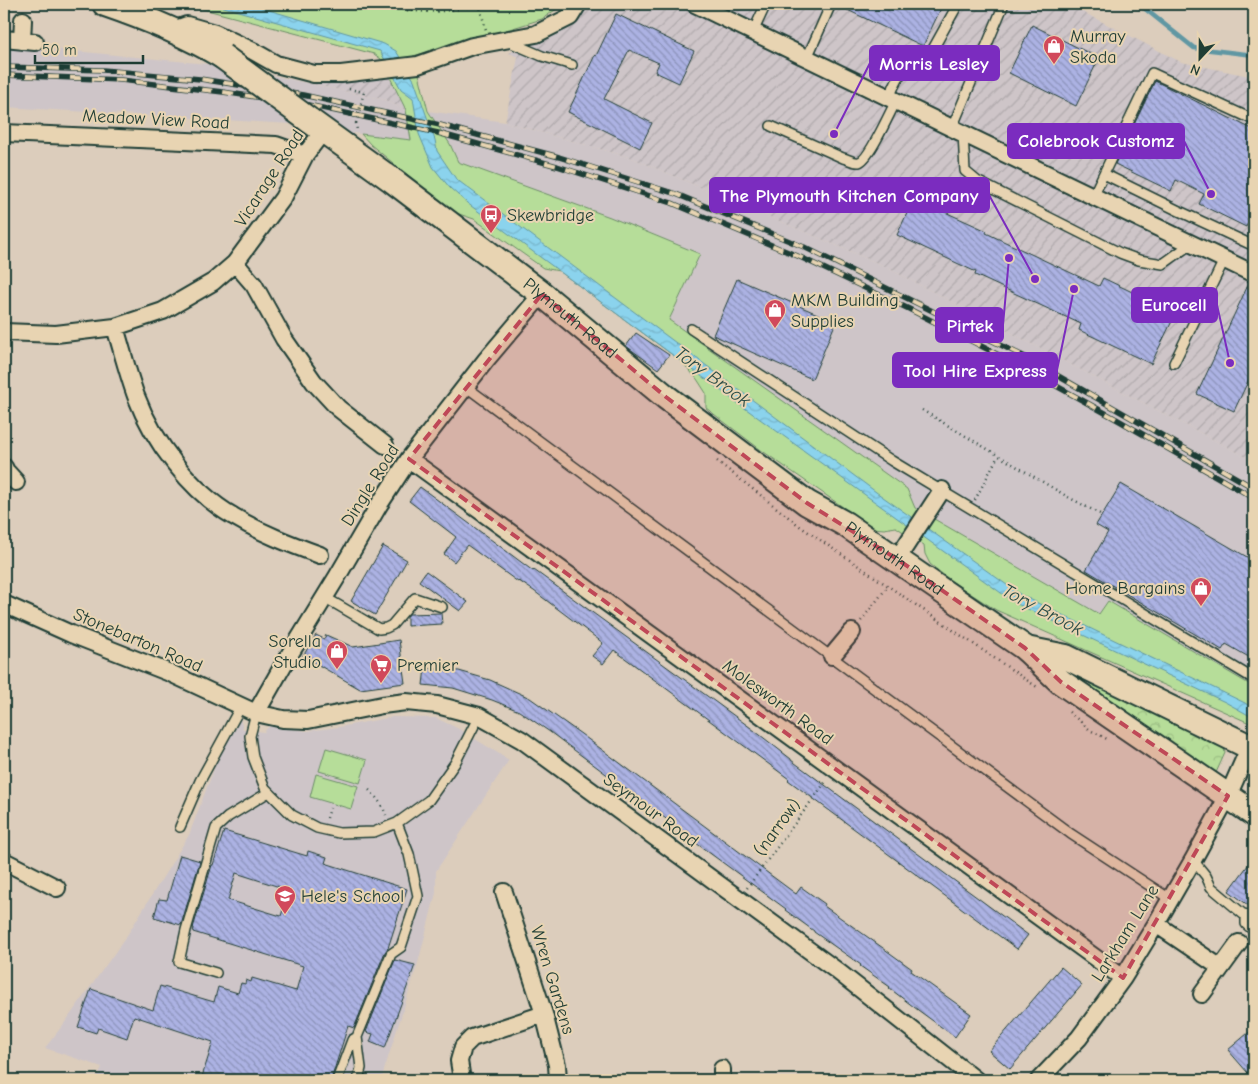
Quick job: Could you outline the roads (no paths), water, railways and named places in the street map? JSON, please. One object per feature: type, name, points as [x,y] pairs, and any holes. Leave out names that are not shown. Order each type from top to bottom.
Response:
[{"type":"main road","name":"Plymouth Road","points":[[106,4],[173,30],[222,56],[398,185],[542,294],[666,397],[807,503],[845,524],[1025,648],[1061,682],[1254,814]]},
{"type":"main road","name":"Plymouth Road","points":[[1025,648],[1066,657],[1252,748]]},
{"type":"street","points":[[173,30],[187,25],[215,33],[276,64],[314,74],[341,74],[418,65],[472,46],[536,34],[570,17],[578,4]]},
{"type":"street","points":[[695,4],[1254,274]]},
{"type":"street","points":[[4,39],[28,41],[23,20]]},
{"type":"street","name":"Vicarage Road","points":[[4,332],[56,334],[115,327],[163,311],[213,282],[235,263],[283,198],[305,155],[316,125]]},
{"type":"street","name":"Meadow View Road","points":[[4,133],[276,145],[305,155]]},
{"type":"street","points":[[235,263],[254,285],[284,339],[314,382],[338,408],[385,445]]},
{"type":"street","name":"Dingle Road","points":[[256,714],[284,662],[409,459],[465,386],[542,294]]},
{"type":"street","points":[[115,327],[136,397],[152,432],[172,460],[199,491],[232,516],[276,539],[320,555]]},
{"type":"street","name":"Molesworth Road","points":[[409,459],[1122,978]]},
{"type":"street","points":[[4,467],[16,482]]},
{"type":"street","points":[[897,559],[942,490]]},
{"type":"street","name":"Stonebarton Road","points":[[4,604],[71,634],[170,673],[256,714]]},
{"type":"street","points":[[832,656],[852,632]]},
{"type":"street","name":"Seymour Road","points":[[256,714],[284,720],[308,720],[406,702],[437,706],[479,716],[522,740],[836,970],[976,1080]]},
{"type":"street","name":"Larkham Lane","points":[[1039,1080],[1079,1038],[1122,978],[1193,860],[1252,748]]},
{"type":"street","points":[[4,861],[57,888]]},
{"type":"street","name":"Wren Gardens","points":[[504,892],[544,1014],[557,1064],[558,1080]]},
{"type":"street","points":[[1156,924],[1221,968]]},
{"type":"street","points":[[1202,994],[1239,943]]},
{"type":"street","points":[[462,1080],[459,1061],[463,1047],[472,1038],[544,1014]]},
{"type":"lane","points":[[753,32],[766,4]]},
{"type":"lane","points":[[806,58],[831,4]]},
{"type":"lane","points":[[771,126],[844,158],[860,162],[870,150],[893,100],[898,79],[904,70],[924,62],[928,58],[958,4]]},
{"type":"lane","points":[[1004,4],[958,131],[965,171],[977,181],[1120,253],[1139,260],[1163,264],[1191,244]]},
{"type":"lane","points":[[497,42],[572,65]]},
{"type":"lane","points":[[1093,196],[1152,73],[1254,120]]},
{"type":"lane","points":[[1104,174],[1254,246]]},
{"type":"lane","points":[[1174,363],[1224,260]]},
{"type":"lane","points":[[691,329],[892,461],[1254,679]]},
{"type":"lane","points":[[465,386],[1071,834],[1170,899]]},
{"type":"lane","points":[[324,597],[379,629],[392,625],[415,598],[442,607]]},
{"type":"lane","points":[[180,827],[200,781],[241,706]]},
{"type":"lane","points":[[256,714],[250,736],[252,757],[265,788],[292,814],[317,828],[339,832],[374,832],[393,825],[429,800],[455,763],[479,716]]},
{"type":"lane","points":[[216,974],[179,962],[186,930],[216,828],[228,817],[269,792]]},
{"type":"lane","points":[[358,1080],[361,1068],[357,1037],[391,954],[401,947],[418,896],[409,854],[393,825]]},
{"type":"lane","points":[[1193,860],[1206,876],[1210,887],[1243,914],[1251,915]]},
{"type":"lane","points":[[1251,915],[1246,919],[1246,924],[1254,931]]},
{"type":"lane","points":[[337,1080],[352,1040],[357,1037]]},
{"type":"water","name":"Tory Brook","points":[[213,4],[248,4],[384,44],[396,51],[414,80],[437,151],[456,179],[876,492],[1021,595],[1245,703],[1254,709],[1254,718],[1225,702],[1015,603],[735,401],[467,203],[450,188],[433,167],[419,134],[413,98],[401,89],[380,51]]},
{"type":"waterway","points":[[1139,4],[1194,48],[1254,55]]},
{"type":"railway","points":[[4,67],[103,70],[200,79],[303,95],[440,125],[559,157],[676,194],[804,247],[1025,357],[1254,488]]},
{"type":"railway","points":[[4,75],[121,80],[223,92],[308,105],[438,133],[557,166],[672,203],[800,257],[909,309],[1022,367],[1254,498]]},
{"type":"place","name":"Murray Skoda","points":[[1054,65]]},
{"type":"place","name":"Morris Lesley","points":[[834,134]]},
{"type":"place","name":"Colebrook Customz","points":[[1211,194]]},
{"type":"place","name":"Skewbridge","points":[[491,234]]},
{"type":"place","name":"Pirtek","points":[[1009,258]]},
{"type":"place","name":"The Plymouth Kitchen Company","points":[[1035,279]]},
{"type":"place","name":"Tool Hire Express","points":[[1074,289]]},
{"type":"place","name":"MKM Building Supplies","points":[[775,329]]},
{"type":"place","name":"Eurocell","points":[[1230,363]]},
{"type":"place","name":"Home Bargains","points":[[1201,607]]},
{"type":"place","name":"Sorella Studio","points":[[337,670]]},
{"type":"place","name":"Premier","points":[[381,684]]},
{"type":"place","name":"Hele's School","points":[[285,915]]}]
